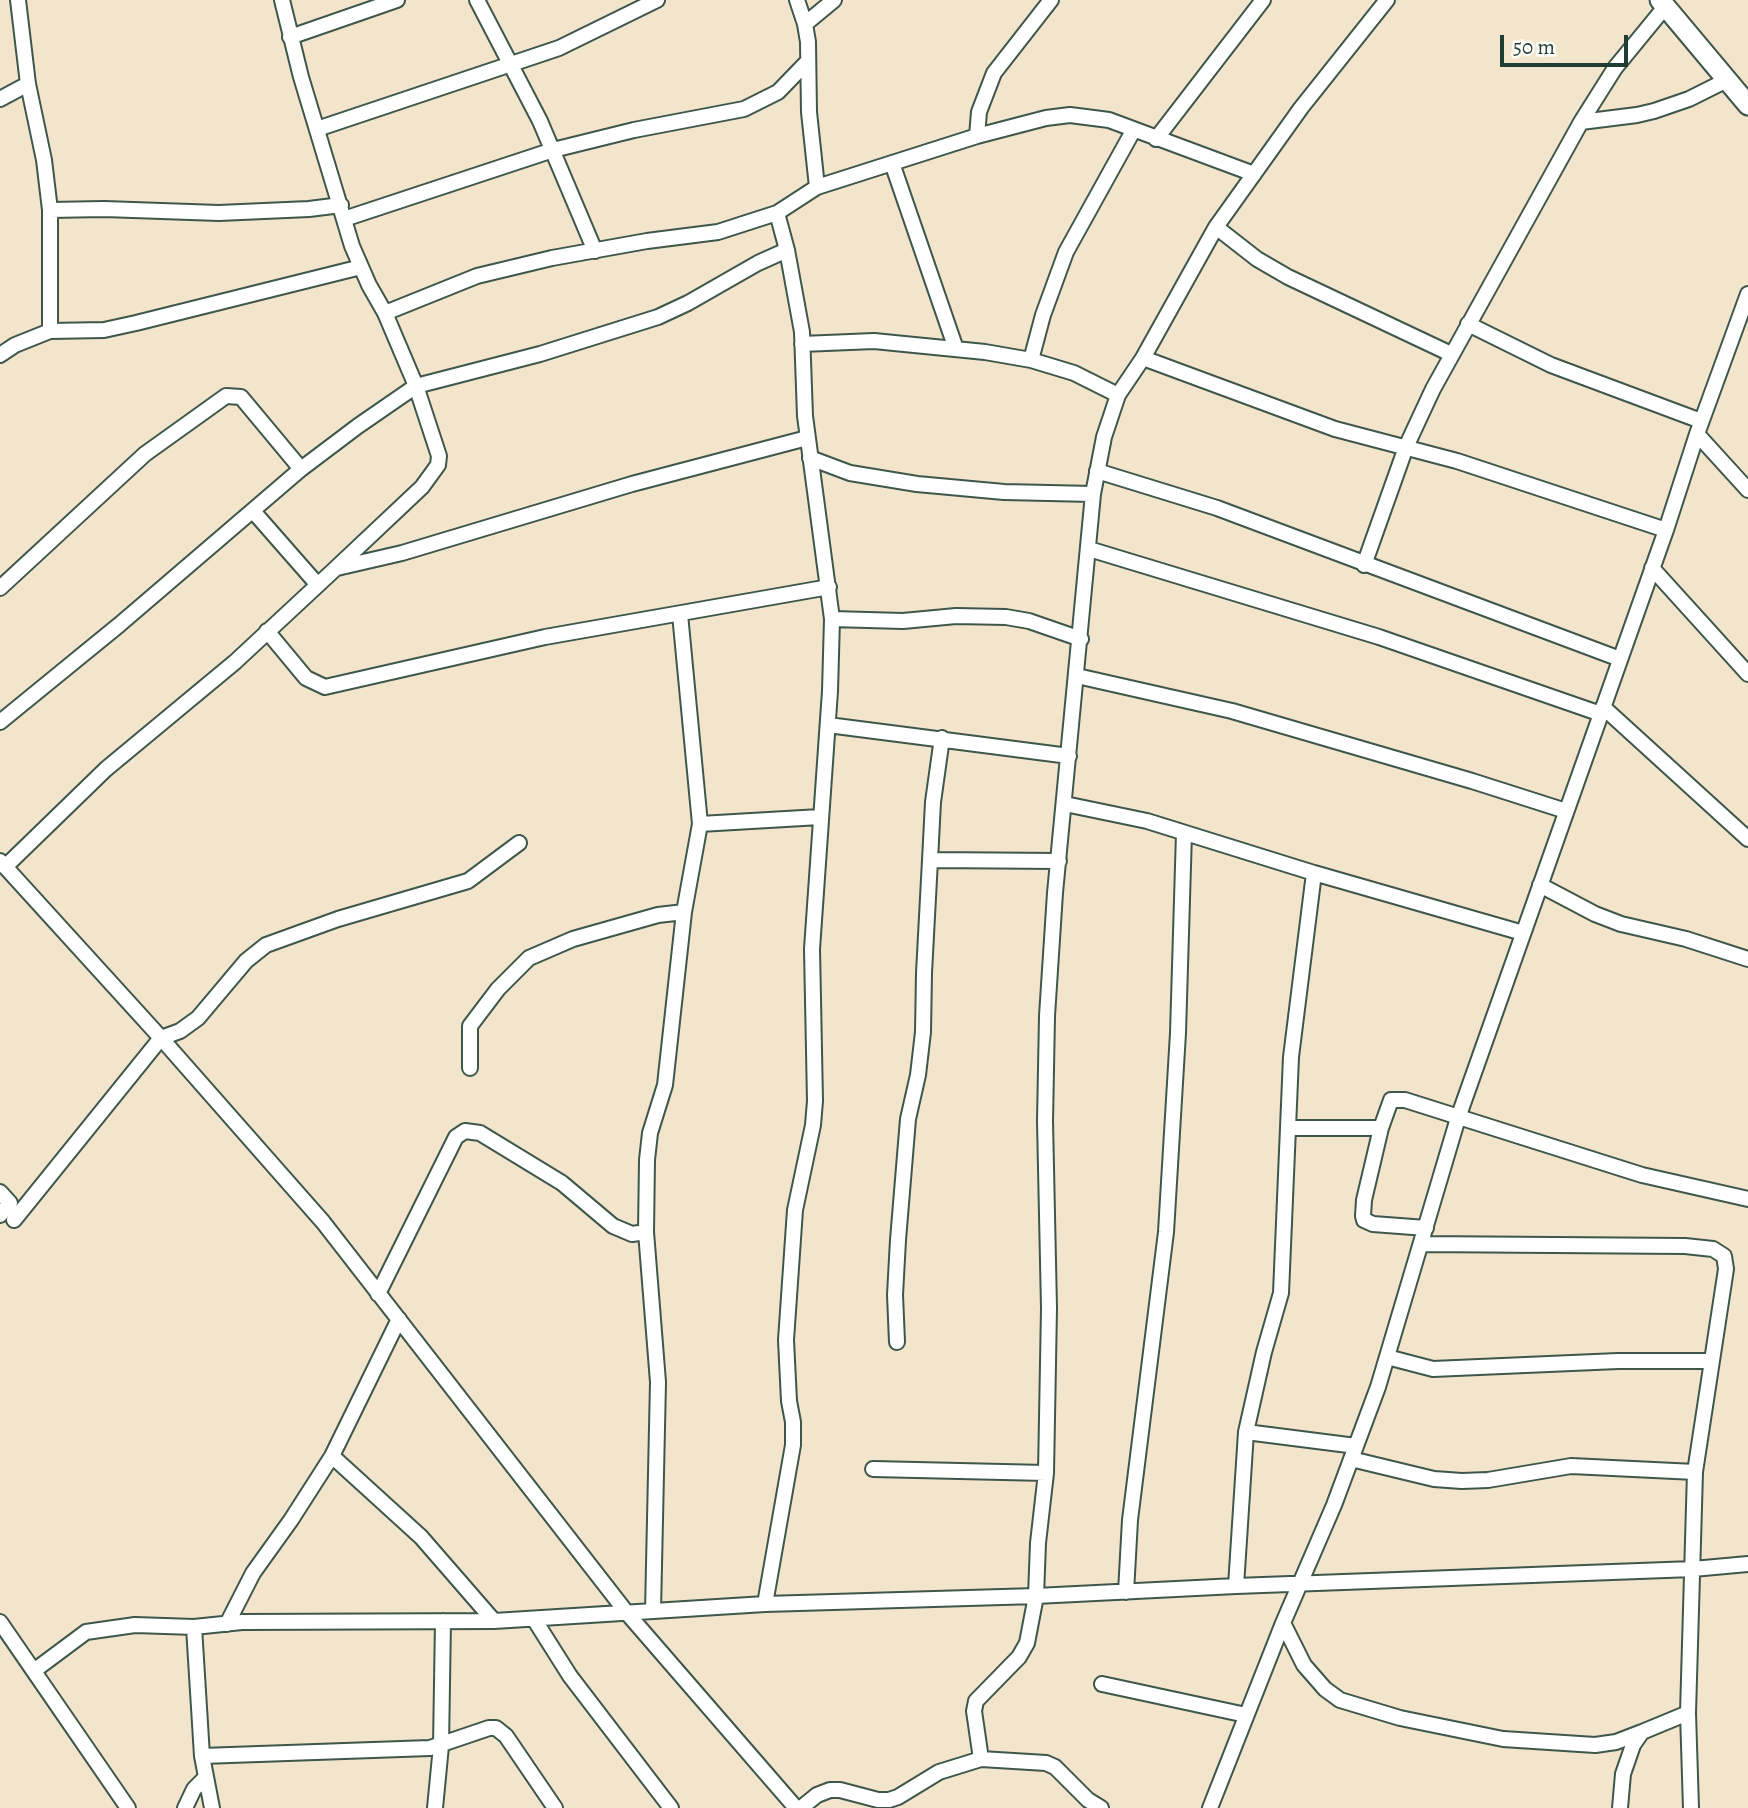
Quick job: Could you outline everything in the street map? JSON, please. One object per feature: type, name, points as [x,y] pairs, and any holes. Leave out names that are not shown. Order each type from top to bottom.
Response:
[{"type":"street","points":[[18,0],[28,84],[44,160],[50,210],[50,331]]},
{"type":"street","points":[[282,0],[290,37],[342,212],[361,267],[385,313],[416,386],[439,457],[438,465],[422,487],[235,662],[106,769],[3,864],[162,1038],[323,1222],[627,1613],[798,1808],[830,1790],[889,1800],[939,1772],[981,1759],[1046,1763],[1055,1767],[1088,1800],[1101,1808]]},
{"type":"street","points":[[290,37],[397,0]]},
{"type":"street","points":[[477,0],[552,150],[595,250]]},
{"type":"street","points":[[317,129],[559,48],[657,0]]},
{"type":"street","points":[[797,0],[805,24],[809,112],[817,187]]},
{"type":"street","points":[[805,24],[834,0]]},
{"type":"street","points":[[977,136],[979,112],[994,73],[1051,0]]},
{"type":"street","points":[[1156,139],[1264,0]]},
{"type":"street","points":[[981,1759],[974,1711],[976,1701],[1020,1657],[1027,1643],[1036,1595],[1038,1542],[1046,1473],[1049,1308],[1045,1121],[1047,1016],[1093,494],[1107,426],[1118,395],[1143,358],[1216,227],[1301,108],[1387,0]]},
{"type":"street","points":[[1363,565],[1406,447],[1451,354],[1601,86],[1663,3],[1748,105]]},
{"type":"street","points":[[50,210],[104,209],[219,214],[342,212],[552,150],[634,130],[744,109],[778,92],[808,61]]},
{"type":"street","points":[[1581,122],[1637,116],[1689,99],[1727,80]]},
{"type":"street","points":[[0,99],[28,84]]},
{"type":"street","points":[[385,313],[477,276],[595,250],[718,232],[777,214],[817,187],[977,136],[1046,118],[1070,115],[1109,120],[1254,174]]},
{"type":"street","points":[[1031,360],[1043,314],[1066,252],[1133,131]]},
{"type":"street","points":[[892,163],[956,349]]},
{"type":"street","points":[[765,1604],[793,1445],[786,1340],[795,1210],[813,1125],[815,1101],[812,949],[828,724],[832,619],[807,438],[802,344],[787,250],[777,214]]},
{"type":"street","points":[[1216,227],[1257,259],[1288,277],[1451,354]]},
{"type":"street","points":[[0,722],[301,469],[416,386],[540,354],[658,317],[688,303],[758,262],[787,250]]},
{"type":"street","points":[[0,355],[15,345],[50,331],[104,330],[361,267]]},
{"type":"street","points":[[1210,1808],[1378,1387],[1458,1118],[1748,295]]},
{"type":"street","points":[[1468,324],[1551,365],[1699,428],[1748,490]]},
{"type":"street","points":[[0,341],[15,345]]},
{"type":"street","points":[[802,344],[874,341],[1031,360],[1074,373],[1118,395]]},
{"type":"street","points":[[1143,358],[1335,429],[1457,461],[1665,530]]},
{"type":"street","points":[[0,588],[145,454],[226,396],[240,397],[254,410],[301,469]]},
{"type":"street","points":[[335,569],[402,553],[632,484],[807,438]]},
{"type":"street","points":[[810,458],[850,473],[917,484],[1004,492],[1093,494]]},
{"type":"street","points":[[1097,471],[1217,508],[1363,565],[1620,659]]},
{"type":"street","points":[[253,511],[317,584]]},
{"type":"street","points":[[1089,549],[1379,637],[1602,711],[1748,839]]},
{"type":"street","points":[[1652,568],[1748,674]]},
{"type":"street","points":[[267,631],[306,678],[325,687],[545,637],[829,587]]},
{"type":"street","points":[[653,1611],[658,1382],[646,1232],[647,1160],[650,1133],[665,1085],[684,912],[700,824],[680,614]]},
{"type":"street","points":[[832,619],[904,621],[956,616],[1006,617],[1029,621],[1081,639]]},
{"type":"street","points":[[1077,676],[1232,711],[1566,811]]},
{"type":"street","points":[[828,724],[1069,756]]},
{"type":"street","points":[[897,1342],[895,1296],[898,1240],[908,1119],[918,1076],[923,1032],[933,802],[942,738]]},
{"type":"street","points":[[1065,804],[1147,821],[1314,873],[1523,933]]},
{"type":"street","points":[[700,824],[820,817]]},
{"type":"street","points":[[1126,1592],[1130,1520],[1166,1232],[1178,1033],[1184,834]]},
{"type":"street","points":[[15,1220],[162,1038],[180,1031],[198,1018],[246,961],[266,945],[338,919],[468,881],[519,843]]},
{"type":"street","points":[[930,860],[1059,861]]},
{"type":"street","points":[[1236,1586],[1246,1432],[1281,1293],[1291,1057],[1314,873]]},
{"type":"street","points":[[1540,885],[1595,914],[1621,924],[1686,939],[1748,959]]},
{"type":"street","points":[[470,1068],[470,1026],[498,989],[528,958],[573,939],[658,915],[684,912]]},
{"type":"street","points":[[1426,1228],[1373,1224],[1364,1220],[1364,1200],[1381,1128],[1391,1100],[1405,1100],[1619,1169],[1748,1199]]},
{"type":"street","points":[[1289,1128],[1381,1128]]},
{"type":"street","points":[[378,1294],[456,1137],[465,1130],[480,1133],[562,1183],[613,1226],[632,1234],[646,1232]]},
{"type":"street","points":[[0,1192],[10,1203],[0,1215]]},
{"type":"street","points":[[1421,1244],[1685,1246],[1713,1249],[1724,1255],[1726,1269],[1695,1472],[1688,1713],[1690,1808]]},
{"type":"street","points":[[227,1624],[253,1573],[332,1456],[399,1318]]},
{"type":"street","points":[[1387,1357],[1433,1369],[1618,1361],[1712,1361]]},
{"type":"street","points":[[1246,1432],[1353,1453],[1434,1479],[1489,1480],[1571,1466],[1695,1472]]},
{"type":"street","points":[[332,1456],[421,1537],[494,1621]]},
{"type":"street","points":[[873,1469],[1046,1473]]},
{"type":"street","points":[[35,1670],[86,1632],[135,1625],[194,1627],[227,1624],[494,1621],[765,1604],[1693,1569],[1748,1564]]},
{"type":"street","points":[[534,1619],[570,1676],[671,1808]]},
{"type":"street","points":[[435,1808],[441,1746],[443,1621]]},
{"type":"street","points":[[0,1622],[128,1808]]},
{"type":"street","points":[[1283,1623],[1293,1646],[1314,1677],[1340,1700],[1400,1718],[1503,1739],[1595,1745],[1616,1742],[1688,1713]]},
{"type":"street","points":[[194,1627],[202,1756],[212,1808]]},
{"type":"street","points":[[1102,1684],[1246,1715]]},
{"type":"street","points":[[202,1756],[422,1749],[441,1746],[489,1728],[502,1731],[555,1808]]},
{"type":"street","points":[[1620,1808],[1623,1774],[1633,1745],[1642,1732]]},
{"type":"street","points":[[185,1808],[194,1789],[206,1777]]}]
